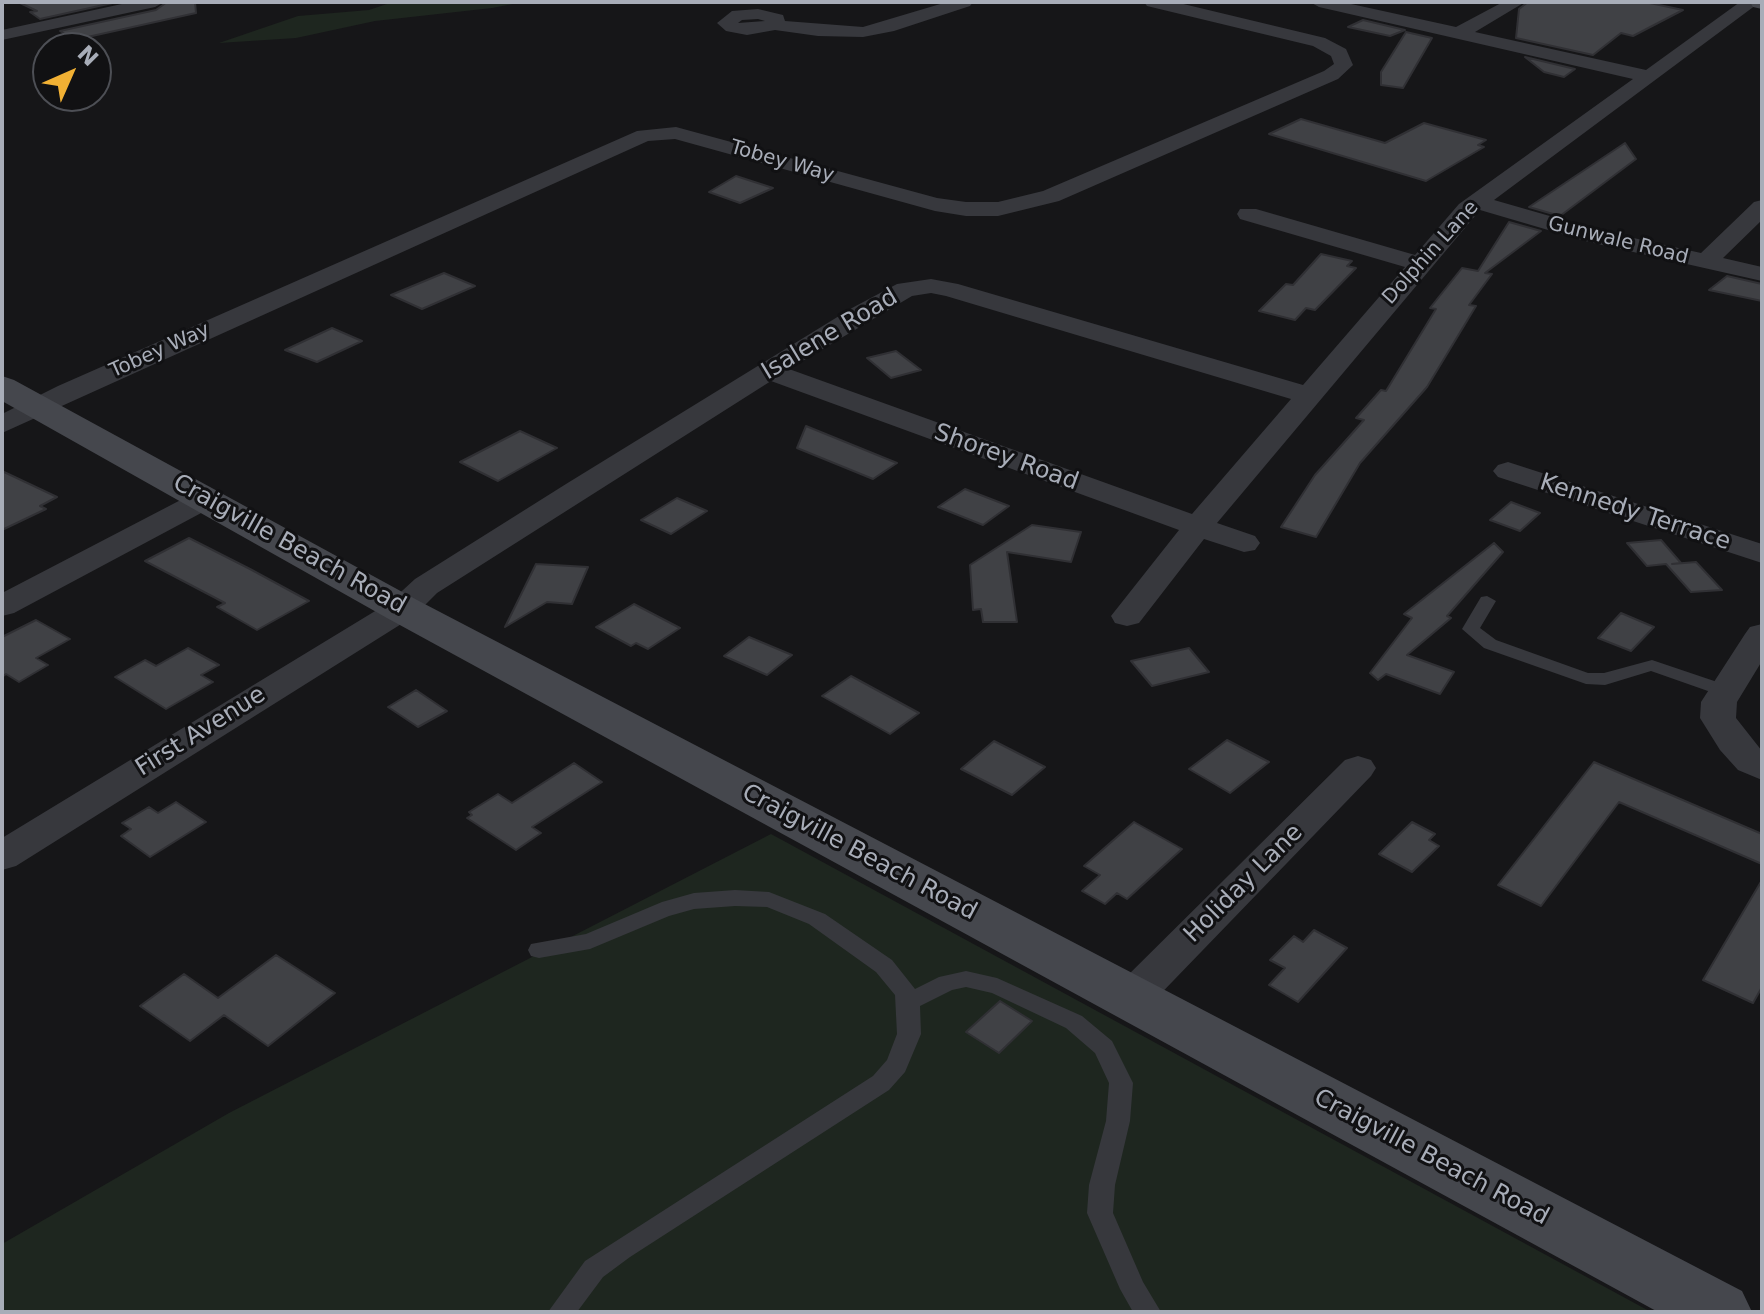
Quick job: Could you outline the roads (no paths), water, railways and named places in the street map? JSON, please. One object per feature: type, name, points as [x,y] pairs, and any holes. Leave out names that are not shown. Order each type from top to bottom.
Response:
[{"type":"main road","name":"Craigville Beach Road","points":[[14,406],[207,498],[402,609],[1719,1312]]},
{"type":"street","points":[[2,35],[155,2]]},
{"type":"street","points":[[775,25],[830,32],[872,31],[964,2]]},
{"type":"street","name":"Tobey Way","points":[[14,406],[644,135],[680,134],[935,204],[966,209],[998,209],[1051,196],[1331,75],[1344,65],[1339,53],[1319,42],[1153,2]]},
{"type":"street","points":[[1319,2],[1647,76]]},
{"type":"street","points":[[1457,34],[1516,2]]},
{"type":"street","name":"Dolphin Lane","points":[[1127,616],[1197,527],[1419,264],[1476,202],[1751,2]]},
{"type":"street","name":"Gunwale Road","points":[[1476,202],[1597,237],[1762,274]]},
{"type":"street","points":[[1706,262],[1762,207]]},
{"type":"street","points":[[1248,214],[1419,264]]},
{"type":"street","name":"Isalene Road","points":[[402,609],[426,586],[890,295],[906,289],[931,286],[1039,314],[1310,396]]},
{"type":"street","name":"Shorey Road","points":[[769,371],[1244,543]]},
{"type":"street","name":"Kennedy Terrace","points":[[1508,471],[1762,554]]},
{"type":"street","points":[[2,606],[207,498]]},
{"type":"street","name":"First Avenue","points":[[2,856],[402,609]]},
{"type":"street","points":[[1762,634],[1719,702],[1718,718],[1733,742],[1751,762],[1762,768]]},
{"type":"street","name":"Holiday Lane","points":[[1130,999],[1358,768]]},
{"type":"lane","points":[[1487,601],[1471,629],[1490,644],[1586,678],[1605,679],[1652,665],[1725,691]]},
{"type":"lane","points":[[539,950],[590,941],[662,910],[694,901],[735,898],[769,900],[817,919],[884,966],[906,993],[910,1017],[904,1049],[897,1065],[881,1083],[621,1249],[594,1269],[561,1312]]},
{"type":"lane","points":[[908,1002],[947,983],[966,979],[997,986],[1074,1022],[1104,1047],[1121,1083],[1118,1121],[1102,1185],[1100,1213],[1133,1289],[1148,1312]]}]
